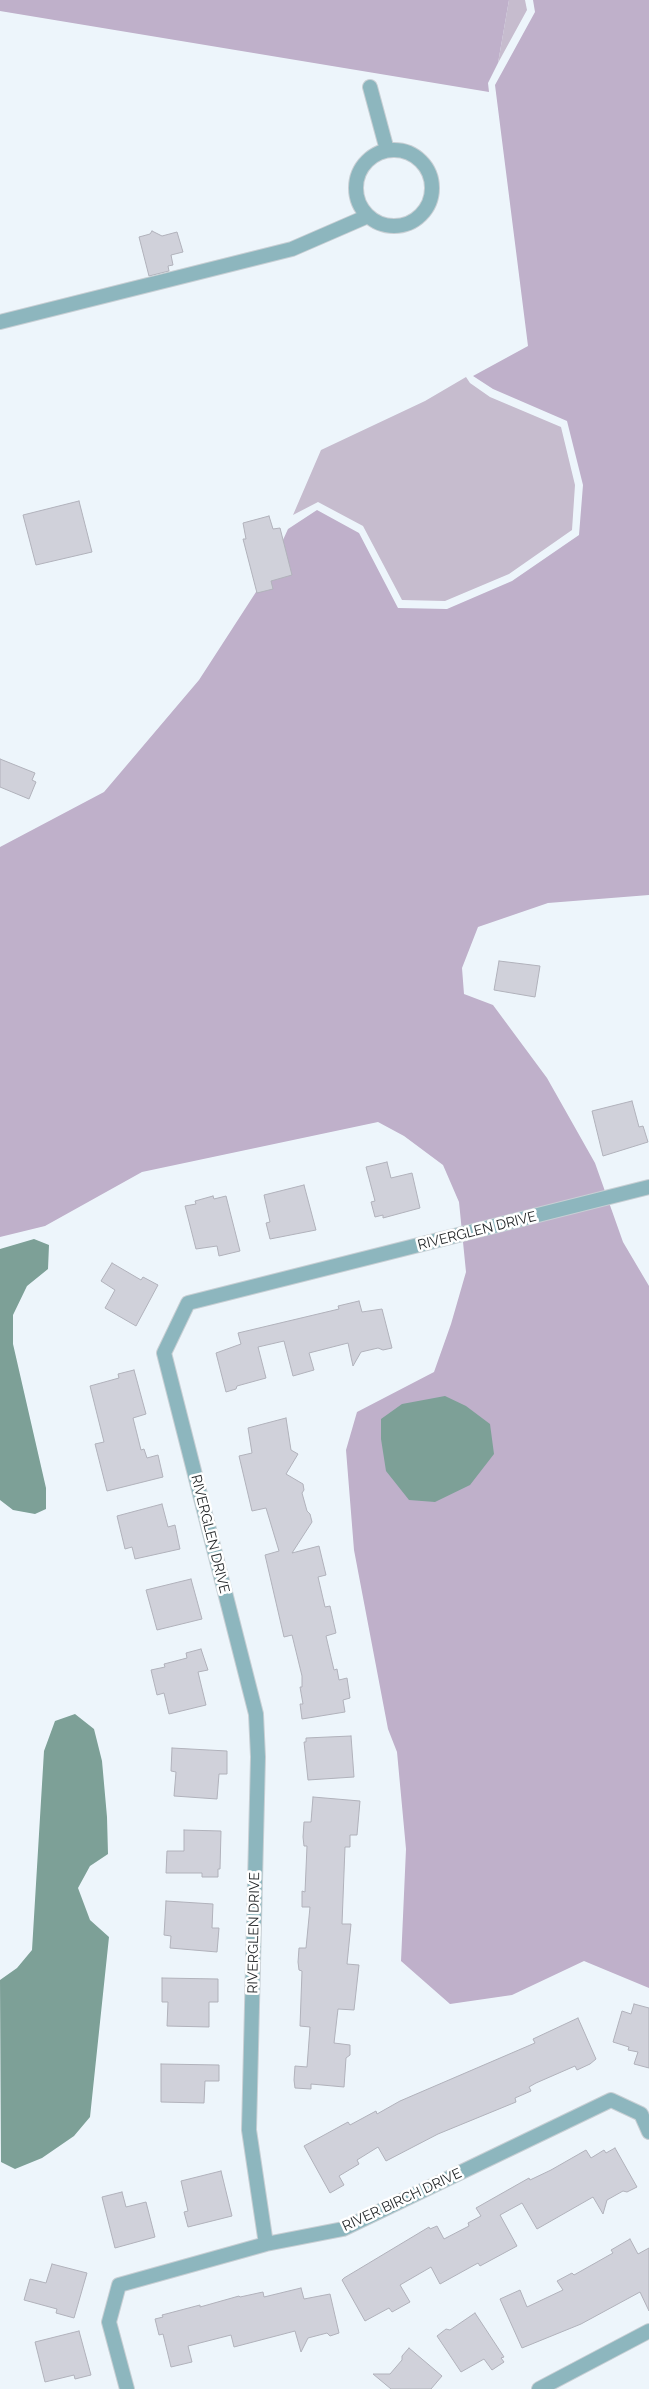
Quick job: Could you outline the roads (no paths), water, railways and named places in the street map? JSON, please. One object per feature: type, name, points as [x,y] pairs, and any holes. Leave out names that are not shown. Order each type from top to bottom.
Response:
[{"type":"street","points":[[370,87],[386,150]]},
{"type":"street","points":[[386,150],[399,150],[411,153],[422,161],[429,172],[433,184],[432,197],[426,209],[418,218],[407,224],[394,226],[382,224],[362,210],[356,198],[355,186],[358,173],[365,162],[374,154],[386,150]]},
{"type":"street","points":[[0,322],[292,249],[368,216]]},
{"type":"street","name":"RIVERGLEN DRIVE","points":[[266,2244],[249,2130],[258,1757],[256,1714],[164,1353],[188,1303],[649,1187]]},
{"type":"street","name":"RIVER BIRCH DRIVE","points":[[127,2389],[109,2322],[119,2285],[266,2244],[343,2229],[611,2100],[641,2114],[649,2132]]},
{"type":"street","points":[[538,2389],[649,2331]]}]
